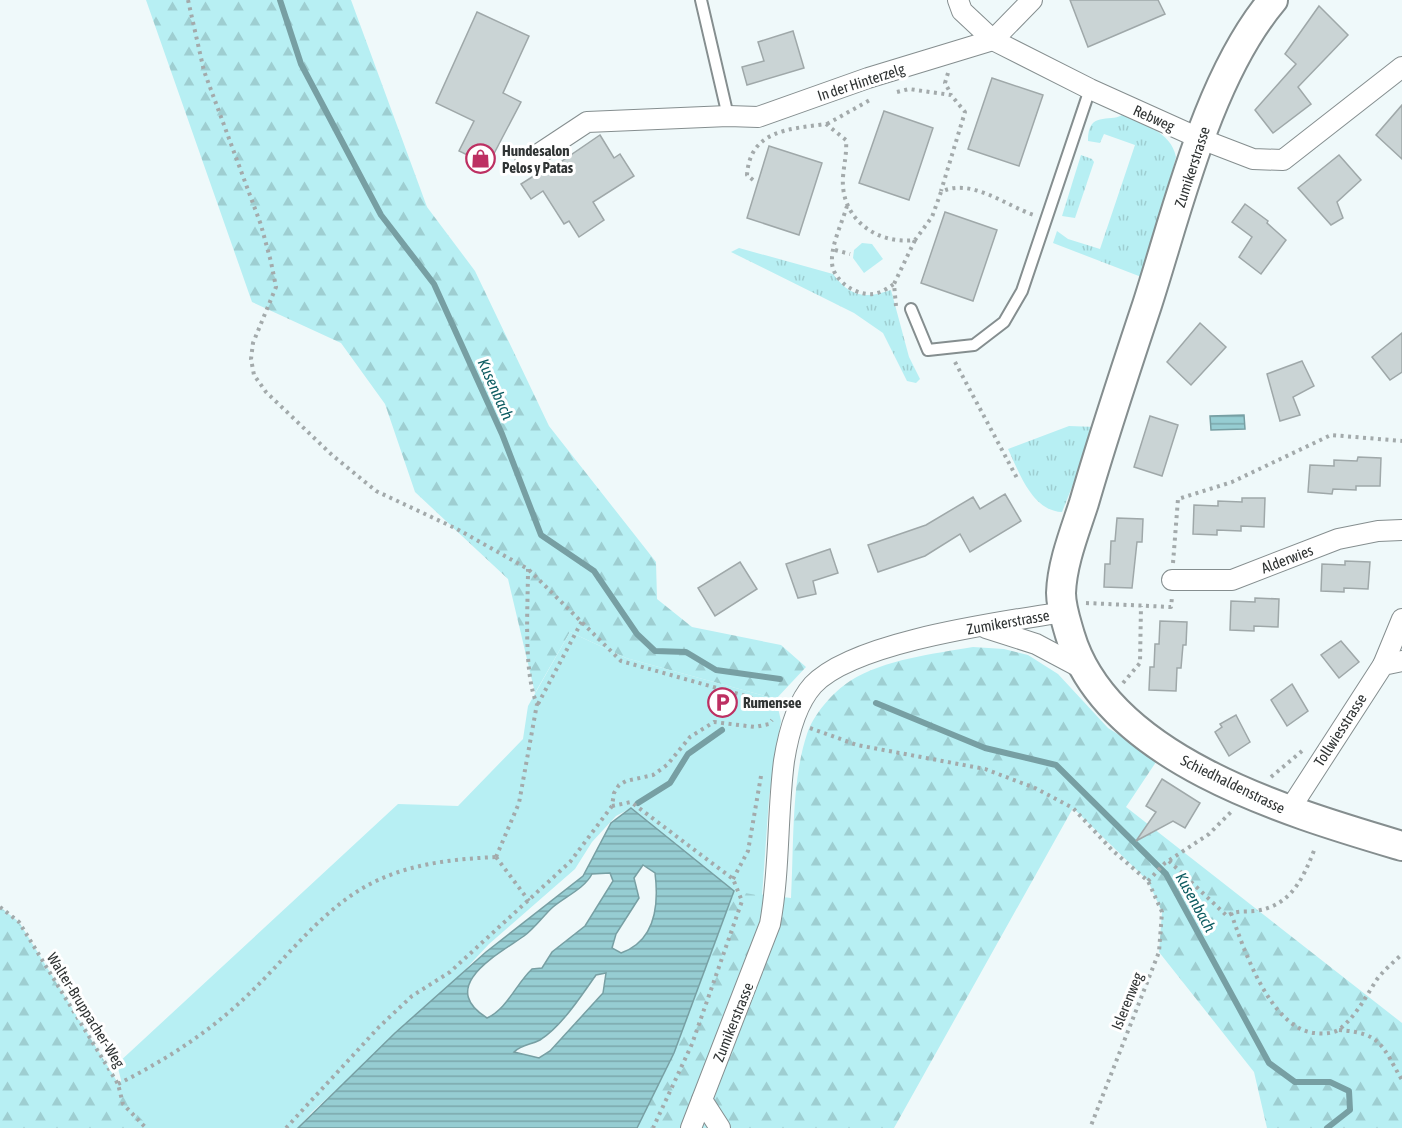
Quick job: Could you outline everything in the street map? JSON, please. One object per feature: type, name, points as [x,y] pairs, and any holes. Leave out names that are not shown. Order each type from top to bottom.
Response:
[{"type":"main road","name":"Zumikerstrasse","points":[[1062,607],[1066,564],[1094,467],[1201,139],[1232,62],[1273,0]]},
{"type":"main road","name":"Schiedhaldenstrasse","points":[[1062,607],[1074,650],[1107,702],[1165,749],[1212,777],[1288,812],[1402,846]]},
{"type":"street","points":[[958,0],[962,11],[993,40]]},
{"type":"street","name":"In der Hinterzelg","points":[[525,163],[587,122],[728,116],[758,117],[868,78],[993,40],[1032,0]]},
{"type":"street","name":"Rebweg","points":[[993,40],[1090,89],[1201,139],[1253,159],[1283,160],[1402,67]]},
{"type":"street","name":"Alderwies","points":[[1172,580],[1232,580],[1338,539],[1378,531],[1402,530]]},
{"type":"street","name":"Zumikerstrasse","points":[[691,1128],[762,950],[770,924],[775,896],[784,759],[795,718],[812,687],[828,672],[878,651],[924,637],[1062,607]]},
{"type":"street","points":[[1392,663],[1402,619]]},
{"type":"street","points":[[978,626],[1015,636],[1085,670]]},
{"type":"street","name":"Tollwiesstrasse","points":[[1288,812],[1392,663]]},
{"type":"street","points":[[702,1100],[720,1128]]},
{"type":"lane","points":[[701,0],[728,116]]},
{"type":"lane","points":[[911,309],[928,350],[974,345],[1004,322],[1022,291],[1090,89]]},
{"type":"path","points":[[188,0],[204,71],[261,225],[276,287],[254,343],[251,359],[255,375],[266,392],[332,455],[376,491],[457,529],[528,569],[621,661],[749,697],[780,710],[769,724],[767,735]]},
{"type":"path","points":[[891,93],[909,88],[951,94],[966,112],[932,217],[915,240],[894,284],[896,303]]},
{"type":"path","points":[[753,180],[747,175],[748,160],[757,143],[769,136],[800,127],[826,124],[872,98]]},
{"type":"path","points":[[826,124],[846,140],[847,159],[843,176],[847,206],[832,263],[836,273],[854,290],[874,294],[894,284]]},
{"type":"path","points":[[941,192],[951,187],[963,187],[1046,220]]},
{"type":"path","points":[[847,206],[858,221],[877,236],[902,242],[915,240]]},
{"type":"path","points":[[835,250],[849,254]]},
{"type":"path","points":[[948,348],[1017,478]]},
{"type":"path","points":[[1173,555],[1178,499],[1232,482],[1331,435],[1402,441]]},
{"type":"path","points":[[528,569],[529,658],[532,693],[537,704]]},
{"type":"path","points":[[1107,702],[1140,663],[1141,606]]},
{"type":"path","points":[[1062,607],[1171,607]]},
{"type":"path","points":[[496,857],[519,803],[537,704],[582,621]]},
{"type":"path","points":[[795,718],[816,731],[856,745],[985,769],[1035,788],[1073,808],[1113,851],[1148,881],[1167,862],[1209,834],[1238,805]]},
{"type":"path","points":[[286,1128],[404,1004],[450,972],[570,862],[612,806],[614,793],[619,785],[626,781],[653,775],[668,765],[690,737],[714,722],[745,727],[769,724]]},
{"type":"path","points":[[733,879],[748,851],[762,768]]},
{"type":"path","points":[[612,806],[631,802],[733,879],[742,901],[692,1044],[653,1128]]},
{"type":"path","points":[[1167,862],[1227,916],[1231,913],[1256,911],[1277,905],[1289,897],[1299,884],[1315,848]]},
{"type":"path","points":[[496,857],[529,901]]},
{"type":"path","points":[[118,1084],[154,1066],[219,1021],[254,990],[299,939],[352,894],[395,872],[432,862],[496,857]]},
{"type":"path","name":"Islerenweg","points":[[1090,1128],[1160,952],[1162,912],[1148,881]]},
{"type":"path","name":"Walter-Bruppacher-Weg","points":[[0,907],[19,922],[118,1084],[123,1104],[146,1128]]},
{"type":"path","points":[[1231,913],[1249,961],[1285,1020],[1306,1032],[1323,1034],[1339,1030],[1358,1031],[1374,1038],[1402,1080]]},
{"type":"path","points":[[1339,1030],[1367,1000],[1374,983],[1402,954]]},
{"type":"green space","points":[[146,0],[351,0],[427,207],[475,271],[549,426],[656,562],[657,599],[692,627],[781,645],[806,667],[776,699],[626,658],[570,632],[535,693],[508,579],[415,492],[385,404],[341,343],[252,302]]},
{"type":"green space","points":[[1122,115],[1162,135],[1173,148],[1176,157],[1144,278],[1053,243],[1057,231],[1068,239],[1100,249],[1135,145],[1104,134],[1100,143],[1088,141],[1089,131],[1095,121]]},
{"type":"green space","points":[[1081,155],[1094,162],[1075,218],[1062,216]]},
{"type":"green space","points":[[862,243],[872,244],[883,259],[864,273],[853,258],[854,250]]},
{"type":"green space","points":[[739,248],[833,274],[852,292],[859,294],[873,295],[891,290],[909,357],[920,379],[916,383],[907,381],[883,333],[854,313],[731,252]]},
{"type":"green space","points":[[1069,426],[1096,427],[1062,512],[1042,505],[1035,498],[1022,479],[1008,449]]},
{"type":"green space","points":[[570,632],[626,658],[776,699],[781,721],[769,798],[762,896],[734,891],[631,808],[616,816],[592,842],[575,869],[489,944],[447,989],[312,1112],[298,1128],[150,1128],[127,1104],[117,1064],[398,804],[458,806],[523,739],[528,706]]},
{"type":"green space","points":[[973,647],[1004,649],[1028,655],[1058,674],[1108,728],[1158,759],[1126,807],[1402,1023],[1402,1128],[1267,1128],[1254,1072],[1159,952],[1162,912],[1148,881],[1073,808],[894,1128],[637,1128],[674,1053],[734,891],[791,898],[798,773],[807,734],[819,712],[850,681],[878,667],[910,658]]},
{"type":"green space","points":[[0,907],[19,922],[118,1083],[190,1043],[298,1128],[0,1128]]},
{"type":"shaded area","points":[[1244,415],[1245,429],[1211,430],[1210,416]]},
{"type":"shaded area","points":[[631,808],[734,891],[674,1053],[637,1128],[298,1128],[395,1033],[486,952],[583,876],[611,823]],"holes":[[[643,865],[655,873],[655,909],[648,931],[641,940],[621,953],[612,948],[616,934],[639,898],[634,878]],[[610,873],[613,881],[585,926],[552,952],[542,968],[532,969],[500,1009],[487,1018],[473,1006],[468,994],[470,983],[477,972],[488,961],[528,933],[553,907],[584,884],[592,874]],[[606,973],[603,993],[550,1051],[539,1058],[514,1052],[520,1047],[540,1040],[556,1027],[596,975]]]},
{"type":"building","points":[[1070,0],[1158,0],[1165,14],[1088,47]]},
{"type":"building","points":[[1319,6],[1348,35],[1298,87],[1311,104],[1273,133],[1255,110],[1296,64],[1285,54]]},
{"type":"building","points":[[477,12],[529,36],[503,93],[521,102],[488,165],[459,151],[474,121],[436,103]]},
{"type":"building","points":[[793,31],[804,68],[747,85],[742,67],[764,61],[758,42]]},
{"type":"building","points":[[992,78],[1043,95],[1019,166],[968,149]]},
{"type":"building","points":[[1402,105],[1402,159],[1376,135]]},
{"type":"building","points":[[884,111],[933,128],[909,200],[859,183]]},
{"type":"building","points":[[600,135],[614,158],[620,154],[634,176],[593,202],[604,220],[579,237],[569,221],[564,224],[543,191],[531,199],[521,184],[554,163],[556,165]]},
{"type":"building","points":[[769,146],[822,163],[799,235],[747,218]]},
{"type":"building","points":[[1339,155],[1361,180],[1337,202],[1343,218],[1331,225],[1298,188]]},
{"type":"building","points":[[1245,204],[1268,221],[1267,223],[1286,240],[1261,274],[1239,257],[1252,237],[1232,222]]},
{"type":"building","points":[[945,212],[997,230],[973,301],[921,283]]},
{"type":"building","points":[[1200,323],[1226,347],[1191,385],[1167,362]]},
{"type":"building","points":[[1402,333],[1402,372],[1390,380],[1372,357]]},
{"type":"building","points":[[1302,361],[1314,386],[1293,397],[1300,415],[1280,421],[1267,374]]},
{"type":"building","points":[[1150,416],[1178,425],[1162,476],[1134,467]]},
{"type":"building","points":[[1358,457],[1381,458],[1380,486],[1356,486],[1356,490],[1333,489],[1332,494],[1308,492],[1310,465],[1334,466],[1334,460],[1357,461]]},
{"type":"building","points":[[1005,494],[1021,521],[970,552],[960,534],[925,556],[878,572],[868,545],[926,525],[973,497],[980,509]]},
{"type":"building","points":[[1242,498],[1265,498],[1264,527],[1241,526],[1241,531],[1217,530],[1217,535],[1193,534],[1194,505],[1218,506],[1218,501],[1242,502]]},
{"type":"building","points":[[1117,518],[1143,519],[1142,542],[1137,542],[1132,588],[1104,587],[1105,564],[1110,564],[1111,541],[1115,541]]},
{"type":"building","points":[[830,549],[838,573],[813,581],[816,594],[798,598],[786,564]]},
{"type":"building","points":[[1345,561],[1370,562],[1368,589],[1344,588],[1344,592],[1321,591],[1322,564],[1345,565]]},
{"type":"building","points":[[740,562],[757,589],[715,616],[698,588]]},
{"type":"building","points":[[1255,598],[1279,599],[1278,627],[1254,626],[1254,631],[1230,630],[1231,601],[1255,602]]},
{"type":"building","points":[[1160,621],[1187,622],[1186,645],[1183,645],[1181,668],[1177,668],[1176,691],[1149,690],[1150,667],[1154,667],[1155,644],[1159,644]]},
{"type":"building","points":[[1341,641],[1359,662],[1339,678],[1321,655]]},
{"type":"building","points":[[1292,684],[1308,711],[1287,726],[1271,700]]},
{"type":"building","points":[[1236,715],[1250,742],[1229,756],[1215,732],[1222,727],[1220,724]]},
{"type":"building","points":[[1162,779],[1200,803],[1185,828],[1173,821],[1136,841],[1156,812],[1146,806]]},
{"type":"waterway","name":"Kusenbach","points":[[280,0],[301,64],[381,215],[434,284],[502,434],[541,535],[594,571],[637,634],[655,651],[686,652],[716,670],[780,679]]},
{"type":"waterway","name":"Kusenbach","points":[[876,703],[985,748],[1056,765],[1166,874],[1269,1063],[1295,1082],[1330,1082],[1349,1091],[1350,1110],[1327,1128]]},
{"type":"waterway","points":[[638,803],[670,783],[688,754],[722,730]]},
{"type":"place","name":"Hundesalon Pelos y Patas","points":[[481,159]]},
{"type":"place","name":"Rumensee","points":[[722,702]]}]
